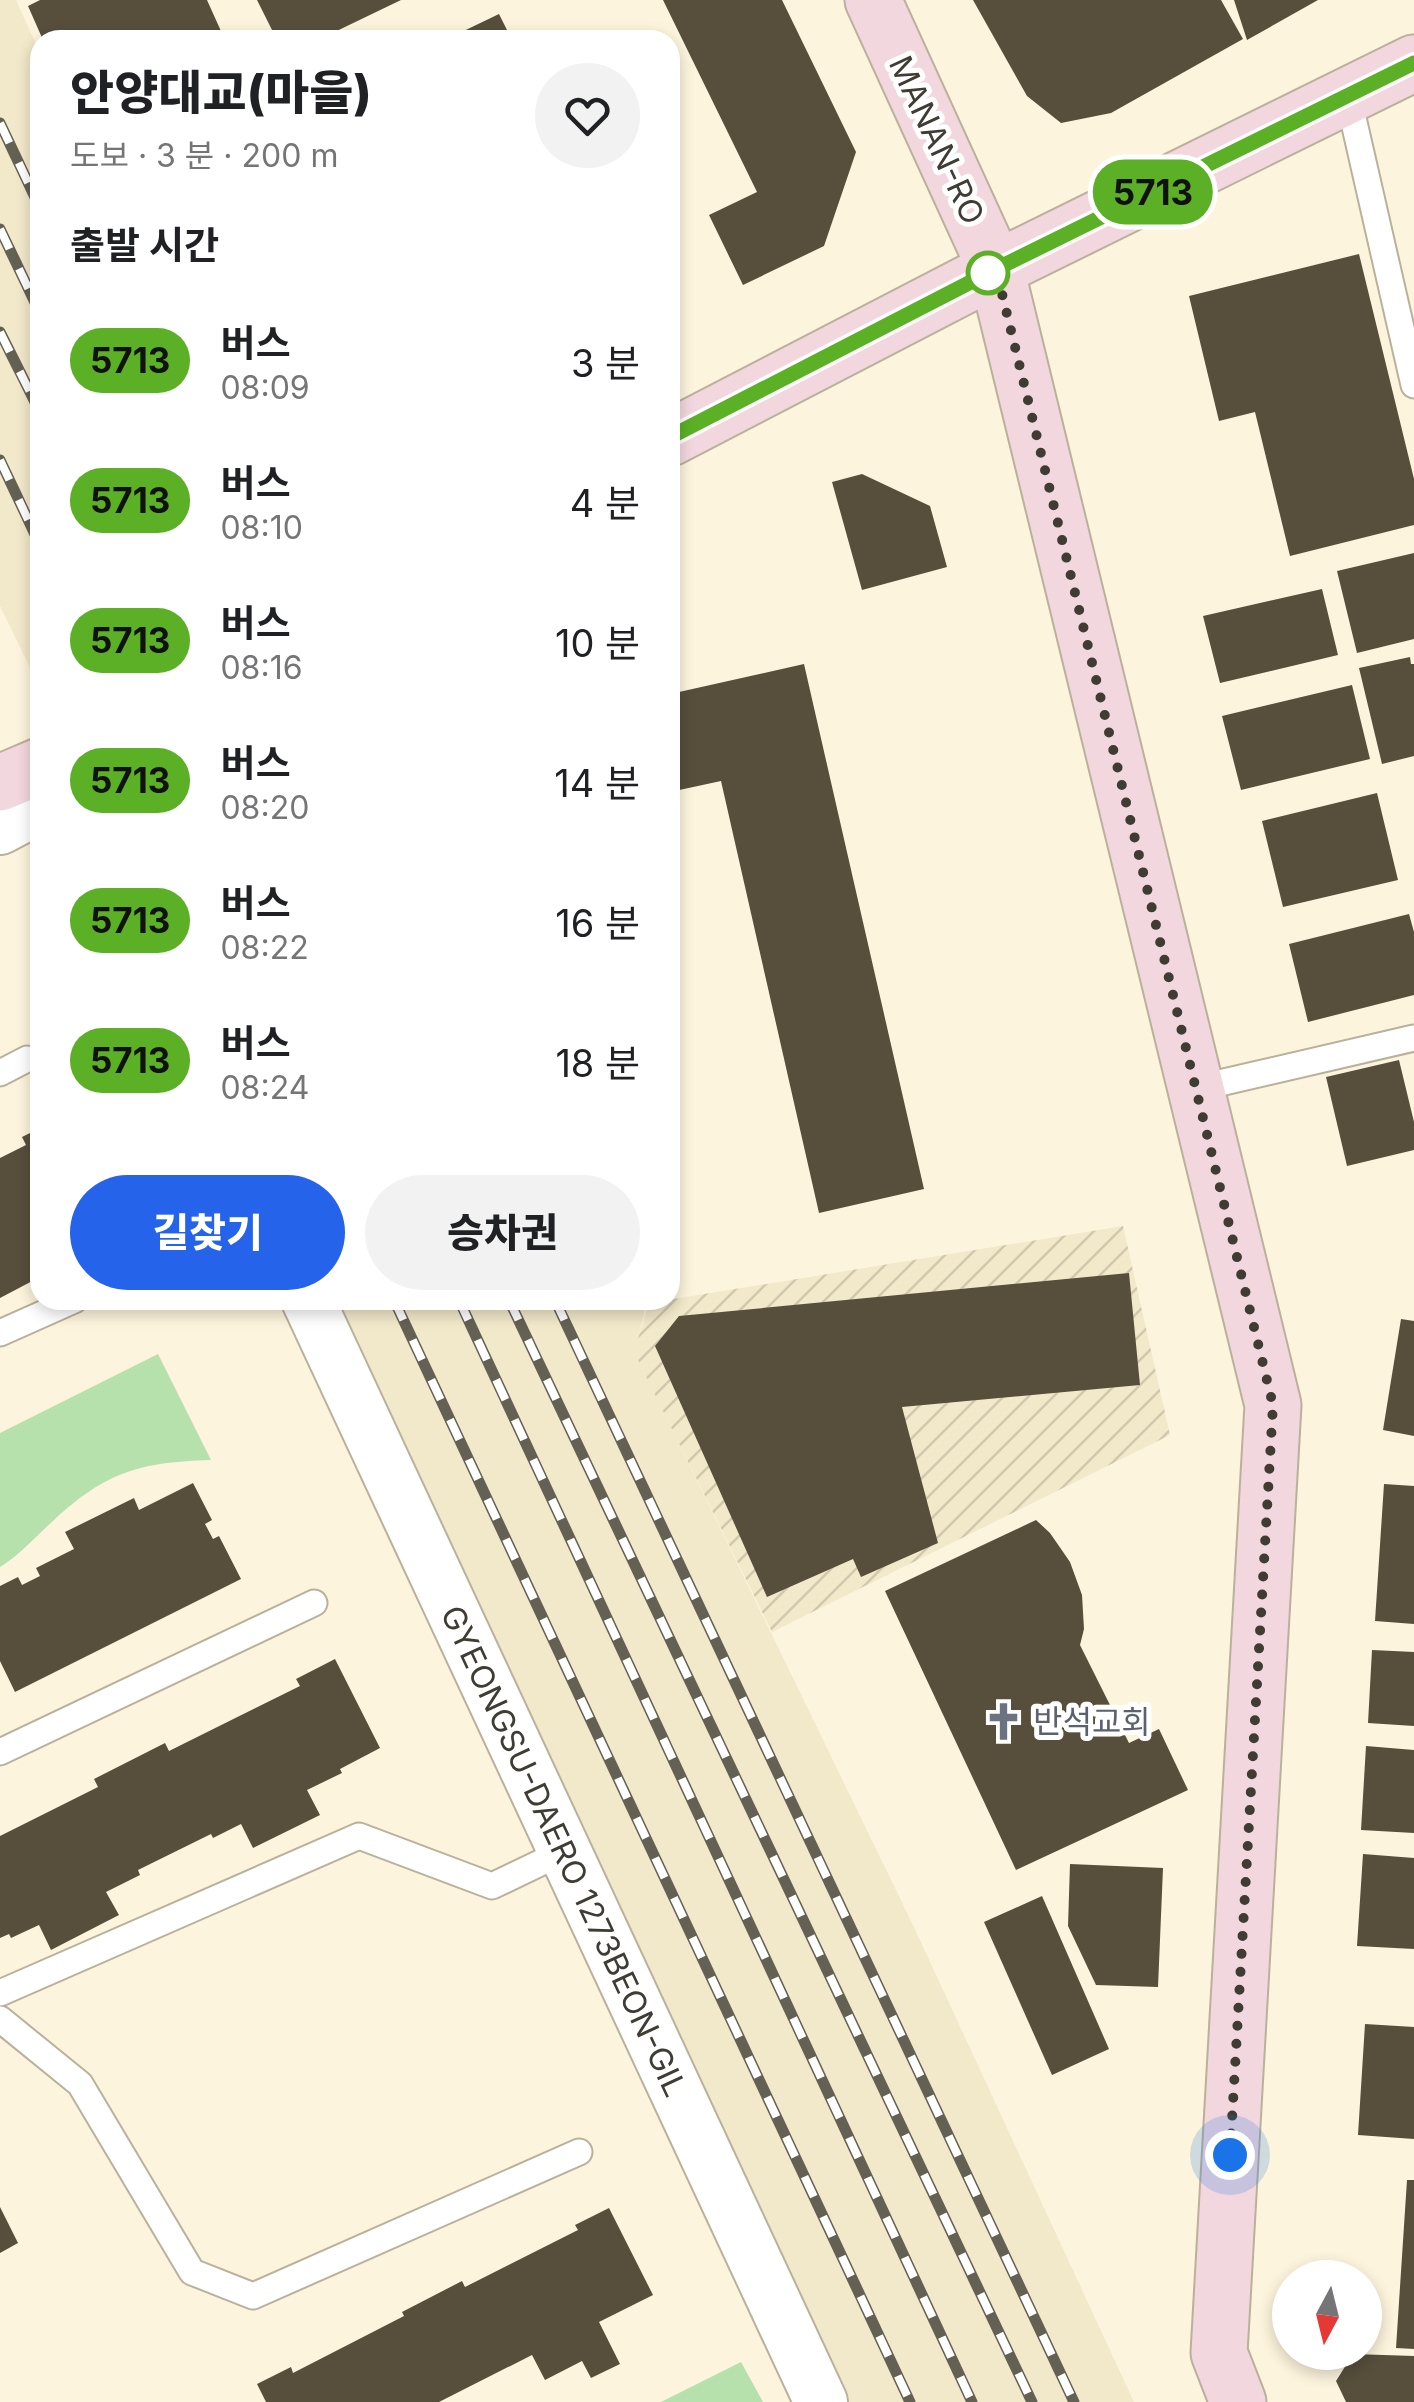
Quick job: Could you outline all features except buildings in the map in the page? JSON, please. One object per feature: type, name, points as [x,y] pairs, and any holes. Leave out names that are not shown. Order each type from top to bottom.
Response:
[{"type":"street","name":"MANAN-RO","points":[[872,0],[996,269],[1273,1405],[1219,2353],[1238,2402]]},
{"type":"street","points":[[680,433],[996,269],[1414,62]]},
{"type":"street","points":[[0,784],[30,770]]},
{"type":"street","points":[[0,828],[30,813]]},
{"type":"street","name":"GYEONGSU-DAERO 1273BEON-GIL","points":[[313,1310],[820,2402]]},
{"type":"lane","points":[[1348,96],[1414,385]]},
{"type":"lane","points":[[1198,1088],[1414,1038]]},
{"type":"lane","points":[[0,1073],[27,1059]]},
{"type":"lane","points":[[0,1334],[52,1310]]},
{"type":"lane","points":[[0,1752],[314,1604]]},
{"type":"lane","points":[[0,1993],[359,1836],[492,1886],[564,1852]]},
{"type":"lane","points":[[0,2019],[80,2084],[192,2272],[253,2296],[579,2152]]},
{"type":"shaded area","points":[[0,0],[16,0],[30,31],[30,668],[0,606]]},
{"type":"shaded area","points":[[1123,1226],[1170,1435],[772,1632],[634,1352],[647,1310],[680,1310],[680,1298]]},
{"type":"shaded area","points":[[336,1310],[645,1310],[635,1353],[912,1923],[1134,2402],[849,2402],[774,2235]]},
{"type":"green space","points":[[158,1354],[211,1460],[164,1463],[108,1480],[73,1504],[0,1567],[0,1433]]},
{"type":"green space","points":[[741,2362],[763,2402],[661,2402]]},
{"type":"railway","points":[[0,123],[30,187]]},
{"type":"railway","points":[[0,229],[30,292]]},
{"type":"railway","points":[[0,332],[30,392]]},
{"type":"railway","points":[[0,460],[30,524]]},
{"type":"railway","points":[[399,1310],[910,2402]]},
{"type":"railway","points":[[464,1310],[972,2402]]},
{"type":"railway","points":[[514,1310],[1032,2402]]},
{"type":"railway","points":[[560,1310],[1074,2402]]},
{"type":"bus line","name":"5713","points":[[680,432],[996,269],[1414,63]]},
{"type":"place","name":"반석교회","points":[[1003,1721]]},
{"type":"route","points":[[988,273],[996,269],[1273,1405],[1230,2155]]}]
